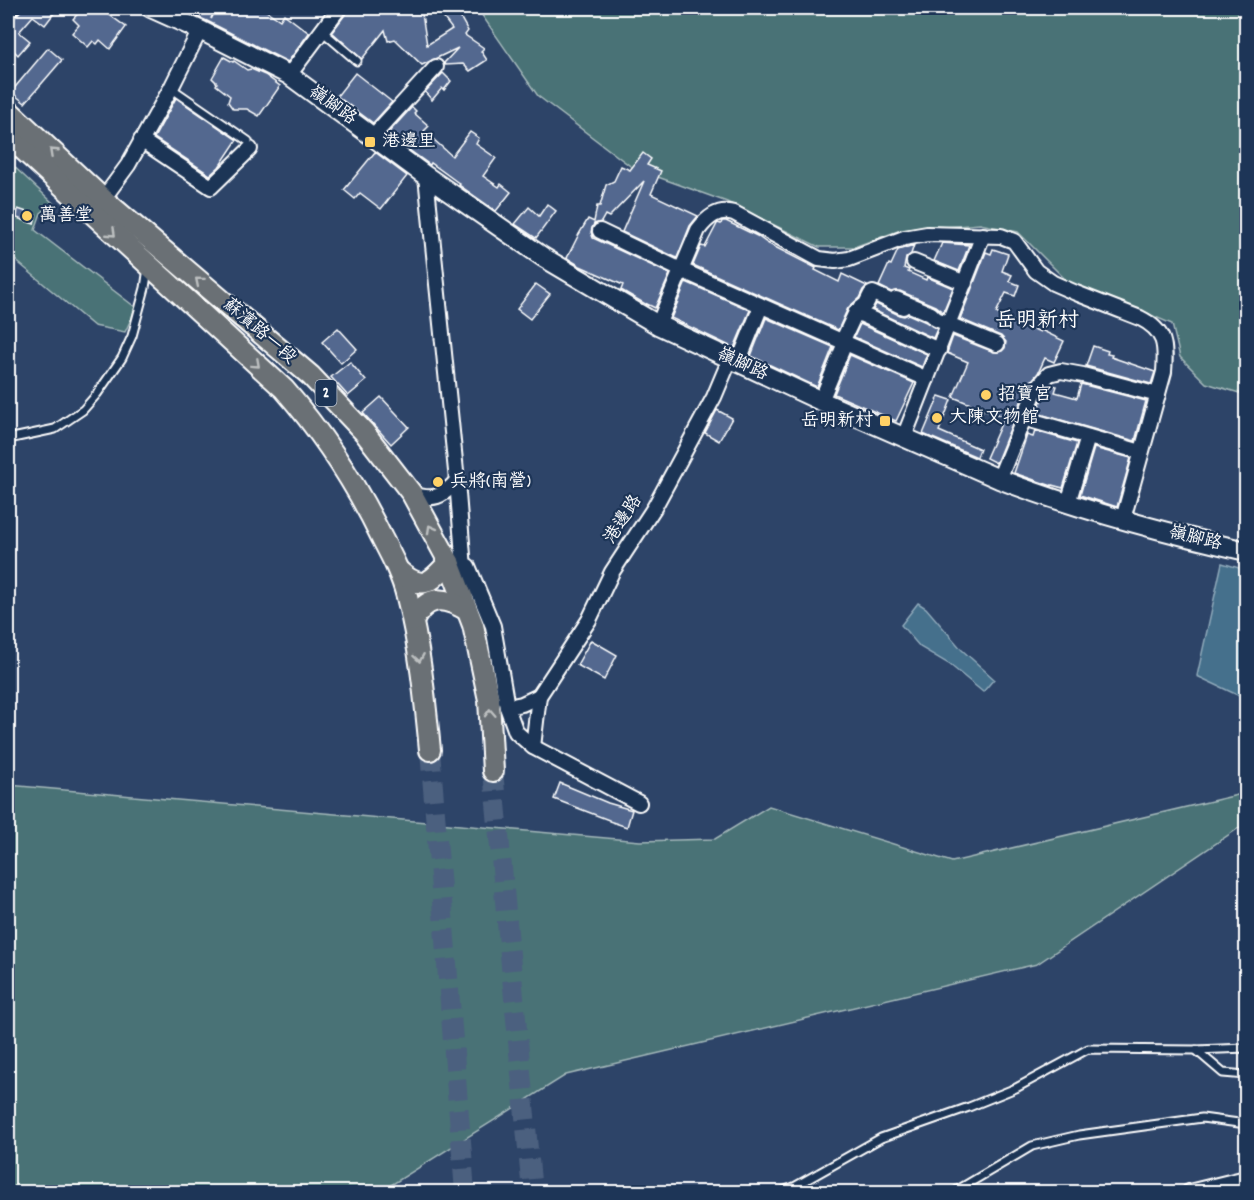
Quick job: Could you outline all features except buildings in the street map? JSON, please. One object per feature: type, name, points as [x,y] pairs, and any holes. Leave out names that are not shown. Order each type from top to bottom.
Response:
[{"type":"main road","name":"蘇濱路一段","points":[[8,110],[103,199],[311,376],[364,432],[412,494],[456,559],[489,700],[494,771]]},
{"type":"main road","name":"蘇濱路一段","points":[[8,136],[284,389],[309,418],[334,453],[369,511],[399,571],[407,595],[423,682],[430,750]]},
{"type":"main road","points":[[399,571],[415,583],[428,582],[456,559]]},
{"type":"main road","points":[[412,621],[419,609],[427,603],[438,600],[467,610]]},
{"type":"street","points":[[8,12],[11,8]]},
{"type":"street","name":"嶺腳路","points":[[150,8],[202,31],[289,75],[426,176],[543,257],[658,325],[821,401],[999,479],[1068,503],[1192,539],[1246,551]]},
{"type":"street","name":"嶺腳路","points":[[289,75],[339,8]]},
{"type":"street","points":[[103,199],[128,165],[197,36],[202,31]]},
{"type":"street","points":[[373,136],[436,67]]},
{"type":"street","points":[[141,140],[211,187],[249,145]]},
{"type":"street","points":[[426,176],[457,481],[456,559],[494,626],[507,707],[516,732],[533,747],[639,803]]},
{"type":"street","points":[[658,325],[698,230],[709,218],[721,211],[734,213],[819,259],[835,261],[849,259],[915,236],[984,235],[1001,236],[1014,240],[1036,271],[1053,283],[1140,318],[1158,330],[1165,354],[1164,372],[1123,519]]},
{"type":"street","points":[[600,231],[681,270],[927,379]]},
{"type":"street","points":[[904,437],[984,235]]},
{"type":"street","points":[[914,262],[965,283]]},
{"type":"street","points":[[821,401],[856,312],[866,304],[871,294],[913,312]]},
{"type":"street","points":[[896,299],[931,314],[936,319],[997,344]]},
{"type":"street","name":"港邊路","points":[[539,696],[589,620],[612,572],[654,508],[734,361],[761,306]]},
{"type":"street","points":[[856,312],[897,330],[904,336],[939,350]]},
{"type":"street","points":[[999,479],[1036,389],[1049,374],[1057,372],[1083,375],[1158,394]]},
{"type":"street","points":[[1023,418],[1141,452]]},
{"type":"street","points":[[1068,503],[1088,437]]},
{"type":"street","points":[[412,494],[425,498],[439,497],[457,481]]},
{"type":"street","points":[[507,707],[522,704],[539,696]]},
{"type":"street","points":[[533,747],[539,696]]},
{"type":"street","points":[[1189,1192],[1246,1178]]},
{"type":"lane","points":[[322,31],[357,61]]},
{"type":"lane","points":[[171,88],[249,145]]},
{"type":"lane","points":[[8,439],[55,429],[83,410],[97,394],[122,358],[132,336],[145,288],[148,266],[165,252]]},
{"type":"lane","points":[[780,1192],[794,1187],[881,1138],[1016,1088],[1088,1049],[1196,1050],[1246,1047]]},
{"type":"lane","points":[[1196,1050],[1223,1073],[1246,1075]]},
{"type":"lane","points":[[954,1192],[1032,1146],[1079,1135],[1202,1118],[1246,1124]]},
{"type":"green space","points":[[477,8],[1246,8],[1246,395],[1206,383],[1180,357],[1172,324],[1123,303],[1073,287],[1018,232],[980,224],[898,231],[854,247],[819,247],[727,202],[633,168],[538,96]]},
{"type":"green space","points":[[8,161],[53,203],[41,213],[35,230],[135,307],[125,332],[94,326],[8,254]]},
{"type":"green space","points":[[8,785],[640,841],[715,839],[769,806],[952,862],[1246,793],[1246,823],[1037,964],[566,1075],[380,1192],[8,1192]]},
{"type":"water","points":[[1222,563],[1246,570],[1246,699],[1197,676]]},
{"type":"water","points":[[918,603],[926,608],[962,650],[994,679],[983,692],[949,664],[920,647],[901,625]]},
{"type":"tunnel","points":[[430,750],[465,1192]]},
{"type":"tunnel","points":[[493,771],[532,1192]]},
{"type":"place","name":"港邊里","points":[[370,142]]},
{"type":"place","name":"萬善堂","points":[[27,216]]},
{"type":"place","name":"招寶宮","points":[[986,395]]},
{"type":"place","name":"大陳文物館","points":[[937,418]]},
{"type":"place","name":"岳明新村","points":[[885,421]]},
{"type":"place","name":"兵將(南營)","points":[[438,482]]},
{"type":"district","name":"岳明新村","points":[[1037,322]]}]
